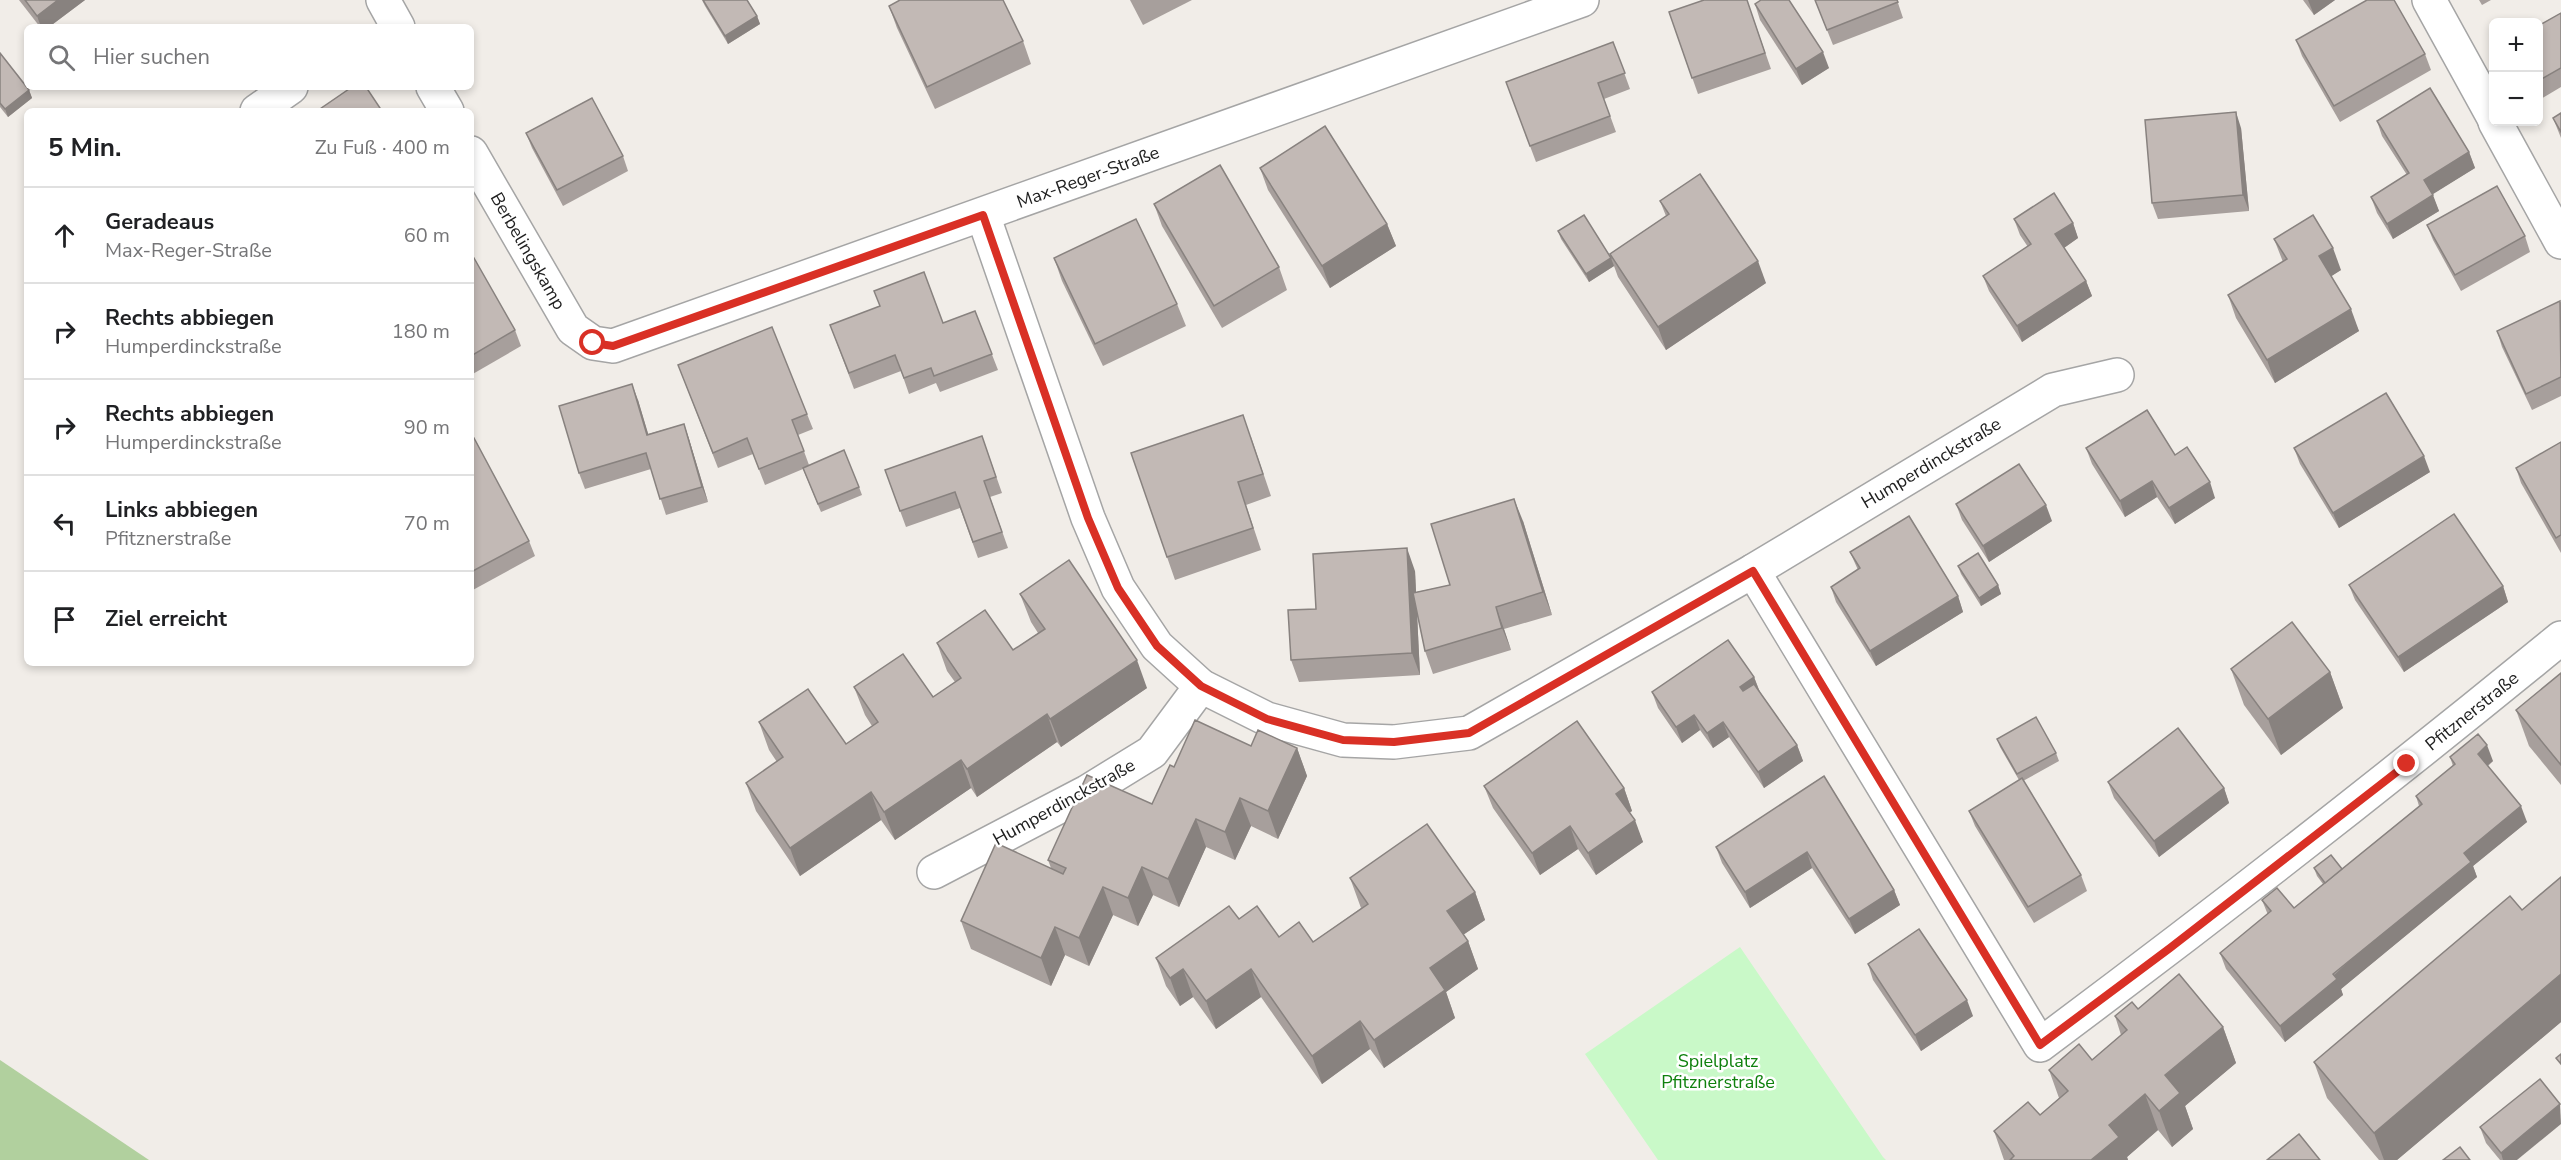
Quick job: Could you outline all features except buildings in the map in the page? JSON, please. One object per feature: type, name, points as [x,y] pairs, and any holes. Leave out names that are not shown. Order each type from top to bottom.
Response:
[{"type":"street","name":"Max-Reger-Straße","points":[[593,343],[613,346],[1582,0]]},
{"type":"street","points":[[2429,0],[2489,111]]},
{"type":"street","points":[[261,108],[287,90]]},
{"type":"street","points":[[435,90],[445,108]]},
{"type":"street","points":[[2497,126],[2561,242]]},
{"type":"street","name":"Berbelingskamp","points":[[474,158],[573,329],[593,343]]},
{"type":"street","name":"Humperdinckstraße","points":[[983,215],[1088,518],[1118,588],[1157,646],[1201,686],[1267,719],[1343,740],[1394,742],[1469,733],[1753,571],[2053,390],[2117,375]]},
{"type":"street","name":"Pfitznerstraße","points":[[1753,571],[2040,1045],[2170,948],[2407,764],[2561,638]]},
{"type":"street","name":"Humperdinckstraße","points":[[934,872],[1087,792],[1152,752],[1201,686]]},
{"type":"green space","name":"Spielplatz Pfitznerstraße","points":[[1740,947],[1886,1160],[1658,1160],[1585,1054]]},
{"type":"green space","points":[[0,1060],[149,1160],[0,1160]]},
{"type":"route","points":[[593,343],[613,346],[983,215],[1088,518],[1118,588],[1157,646],[1201,686],[1267,719],[1343,740],[1394,742],[1469,733],[1753,571],[2040,1045],[2170,948],[2407,764]]}]
